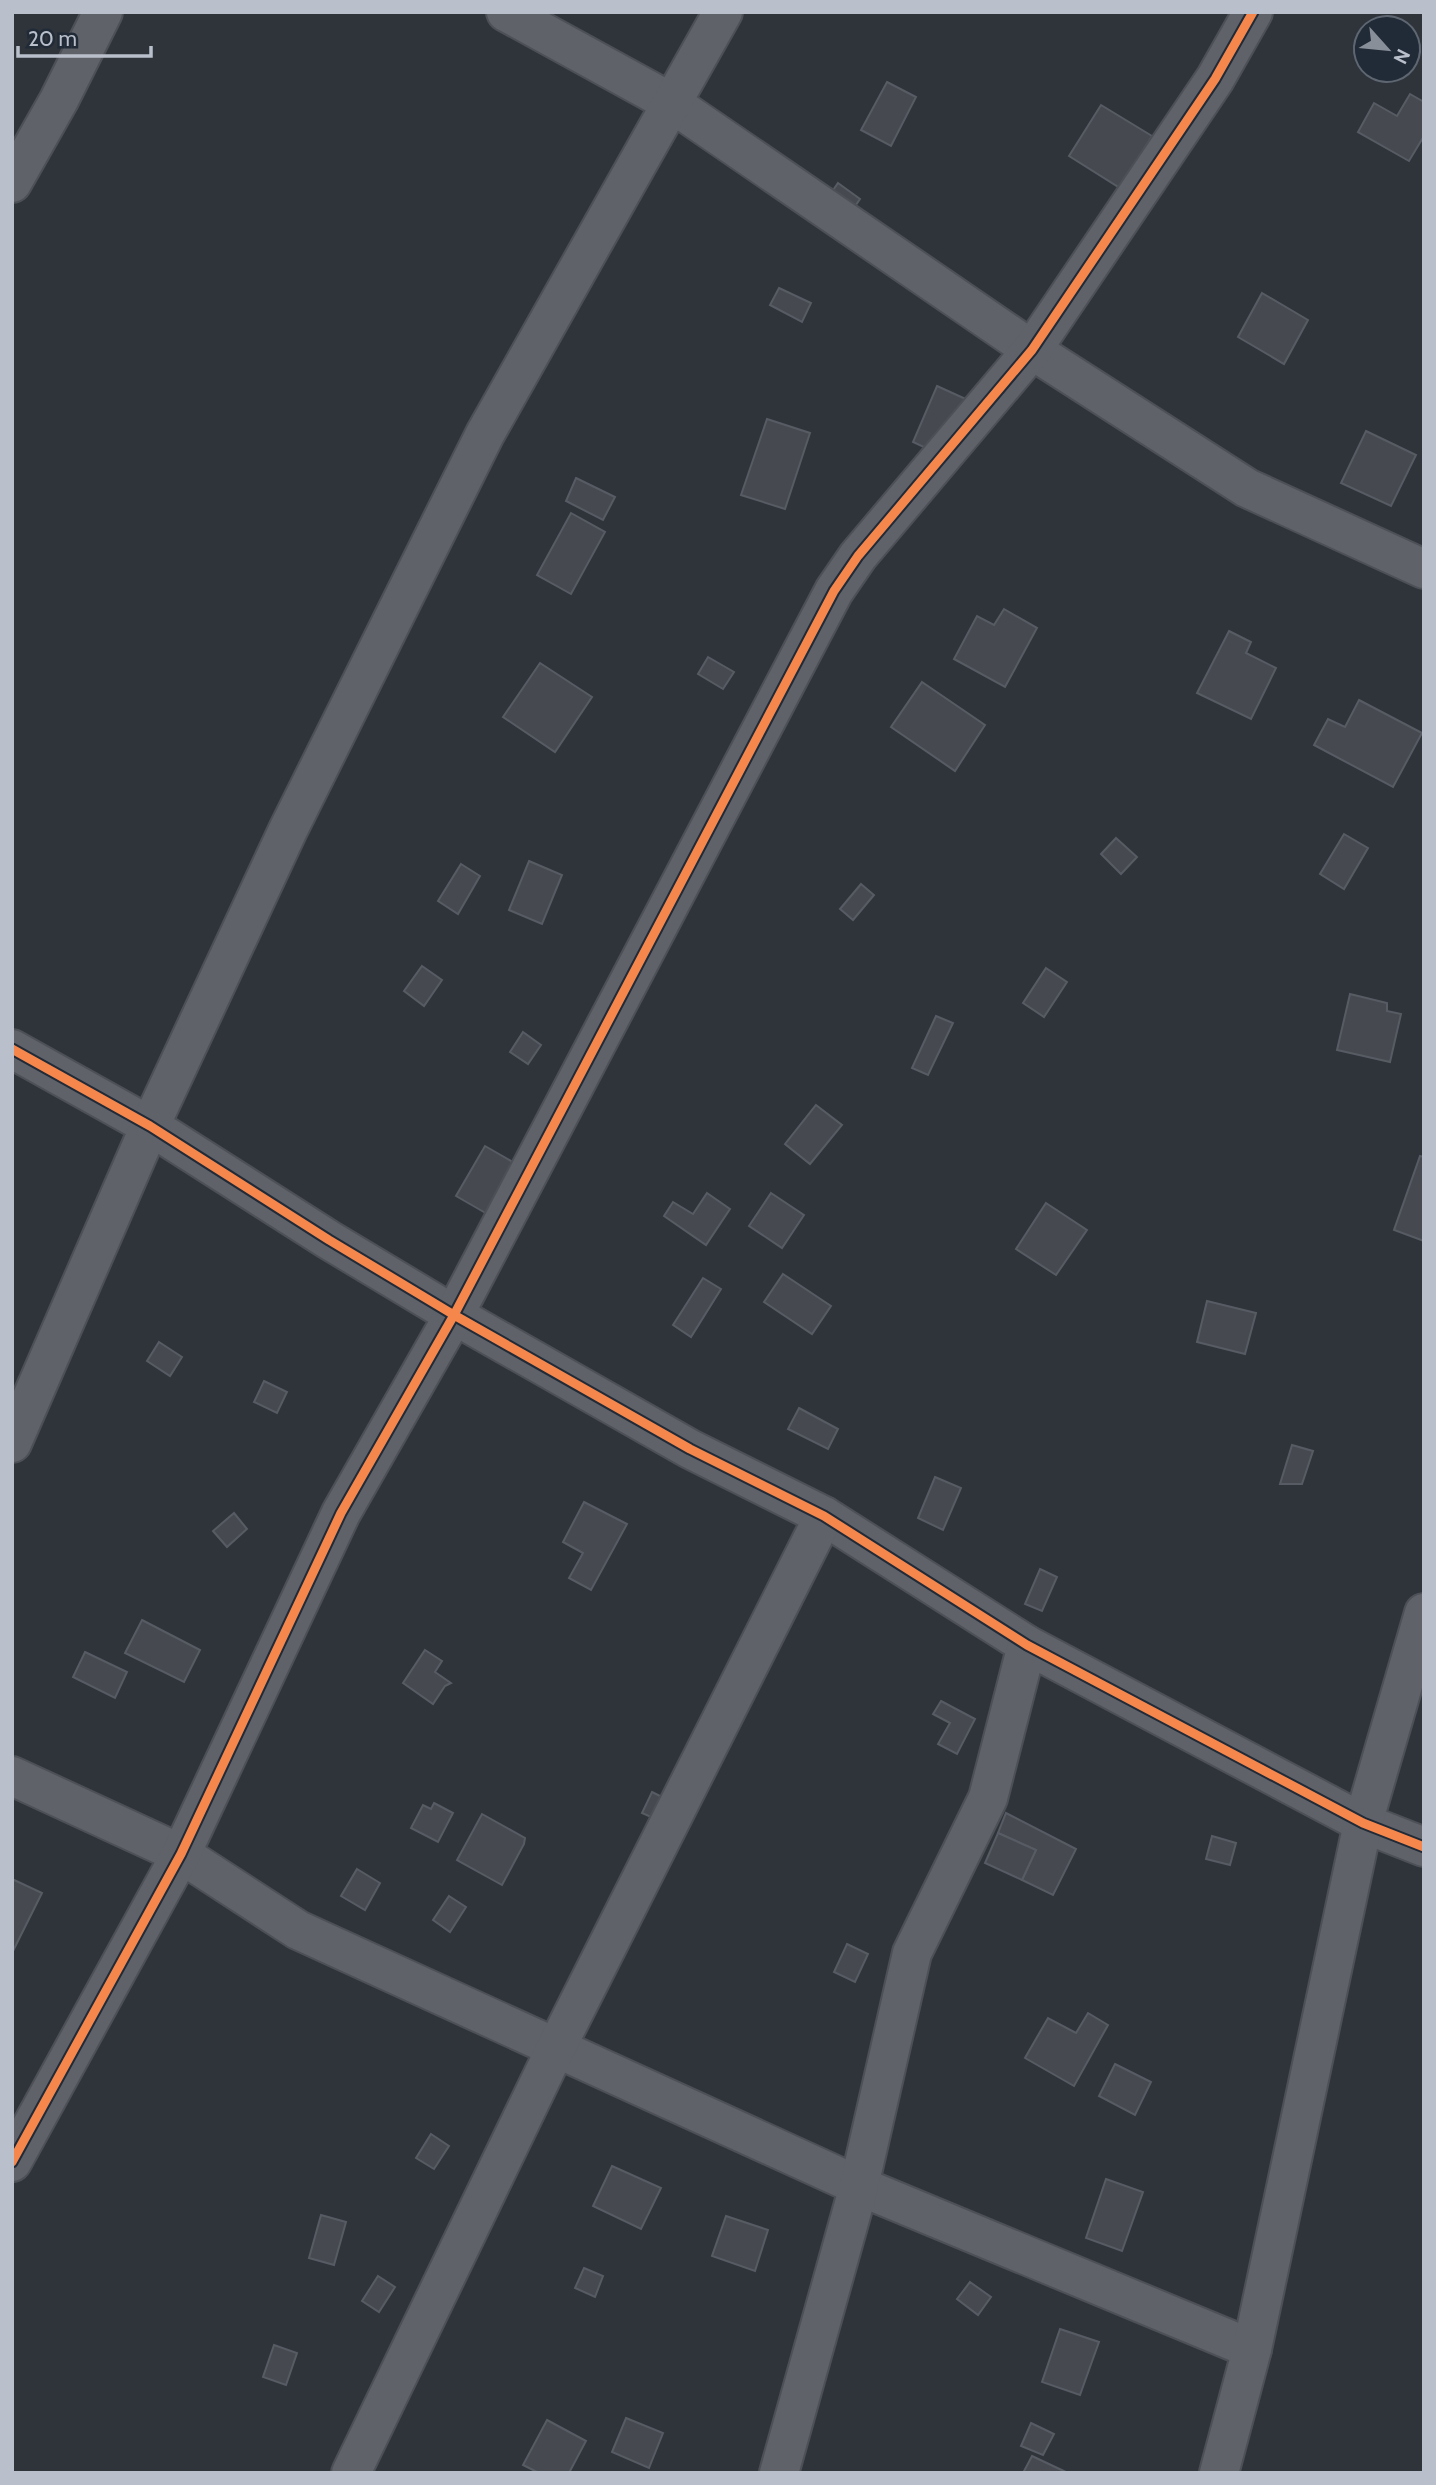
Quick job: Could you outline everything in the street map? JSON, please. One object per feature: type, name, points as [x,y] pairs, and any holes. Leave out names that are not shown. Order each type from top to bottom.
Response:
[{"type":"street","points":[[12,183],[60,100],[103,12]]},
{"type":"street","points":[[506,12],[670,102],[1032,351],[1247,488],[1424,569]]},
{"type":"street","points":[[12,1443],[150,1126],[288,830],[485,433],[723,12]]},
{"type":"street","points":[[12,2162],[181,1854],[341,1513],[454,1315],[834,591],[858,556],[1032,351],[1215,79],[1253,12]]},
{"type":"street","points":[[12,1049],[150,1126],[329,1240],[454,1315],[690,1449],[824,1516],[1027,1645],[1363,1824],[1424,1847]]},
{"type":"street","points":[[351,2473],[556,2048],[824,1516]]},
{"type":"street","points":[[1219,2473],[1252,2349],[1363,1824],[1424,1613]]},
{"type":"street","points":[[779,2473],[859,2186],[912,1953],[988,1798],[1027,1645]]},
{"type":"street","points":[[12,1776],[181,1854],[298,1930],[859,2186],[1252,2349]]},
{"type":"building","points":[[887,82],[916,97],[891,146],[861,130]]},
{"type":"building","points":[[1410,94],[1424,102],[1424,136],[1409,161],[1358,132],[1374,103],[1397,116]]},
{"type":"building","points":[[1101,105],[1152,136],[1120,188],[1069,156]]},
{"type":"building","points":[[838,183],[860,199],[834,237],[812,221]]},
{"type":"building","points":[[779,288],[811,303],[802,322],[770,305]]},
{"type":"building","points":[[1262,293],[1308,320],[1284,364],[1238,337]]},
{"type":"building","points":[[937,386],[968,400],[943,456],[913,442]]},
{"type":"building","points":[[767,419],[810,433],[785,509],[741,495]]},
{"type":"building","points":[[1366,431],[1416,455],[1391,506],[1341,483]]},
{"type":"building","points":[[576,478],[615,497],[603,520],[566,501]]},
{"type":"building","points":[[571,513],[605,532],[571,594],[537,575]]},
{"type":"building","points":[[1004,609],[1037,628],[1005,687],[954,659],[977,616],[994,625]]},
{"type":"building","points":[[1229,631],[1251,642],[1246,653],[1276,668],[1251,719],[1197,693]]},
{"type":"building","points":[[708,657],[734,672],[723,689],[698,674]]},
{"type":"building","points":[[540,663],[592,697],[555,752],[503,717]]},
{"type":"building","points":[[922,682],[985,725],[955,771],[891,727]]},
{"type":"building","points":[[1359,700],[1422,733],[1393,787],[1314,745],[1328,719],[1345,727]]},
{"type":"building","points":[[1344,834],[1368,848],[1344,889],[1320,874]]},
{"type":"building","points":[[1116,838],[1137,857],[1121,874],[1101,854]]},
{"type":"building","points":[[529,861],[562,875],[542,924],[509,910]]},
{"type":"building","points":[[461,864],[480,876],[458,914],[438,901]]},
{"type":"building","points":[[861,884],[874,895],[853,920],[840,909]]},
{"type":"building","points":[[422,966],[442,980],[424,1006],[404,991]]},
{"type":"building","points":[[1046,968],[1067,982],[1044,1017],[1023,1003]]},
{"type":"building","points":[[1350,994],[1387,1003],[1387,1011],[1401,1014],[1390,1062],[1337,1050]]},
{"type":"building","points":[[936,1016],[953,1023],[928,1075],[912,1068]]},
{"type":"building","points":[[523,1032],[541,1045],[528,1064],[510,1052]]},
{"type":"building","points":[[816,1105],[842,1125],[810,1164],[785,1144]]},
{"type":"building","points":[[485,1146],[518,1165],[489,1215],[456,1196]]},
{"type":"building","points":[[1420,1156],[1424,1157],[1424,1241],[1394,1230]]},
{"type":"building","points":[[707,1193],[730,1209],[706,1245],[664,1216],[673,1202],[693,1214]]},
{"type":"building","points":[[771,1193],[804,1215],[782,1248],[749,1226]]},
{"type":"building","points":[[1046,1203],[1087,1230],[1056,1275],[1016,1249]]},
{"type":"building","points":[[783,1274],[831,1306],[812,1334],[764,1302]]},
{"type":"building","points":[[703,1278],[721,1289],[691,1337],[673,1325]]},
{"type":"building","points":[[1207,1301],[1256,1313],[1245,1354],[1197,1342]]},
{"type":"building","points":[[159,1342],[182,1357],[170,1376],[147,1361]]},
{"type":"building","points":[[264,1381],[287,1392],[277,1413],[254,1402]]},
{"type":"building","points":[[799,1408],[838,1429],[828,1449],[788,1429]]},
{"type":"building","points":[[1292,1445],[1313,1451],[1302,1484],[1280,1484]]},
{"type":"building","points":[[935,1477],[961,1488],[943,1530],[918,1518]]},
{"type":"building","points":[[584,1502],[627,1524],[591,1590],[569,1578],[583,1553],[563,1542]]},
{"type":"building","points":[[234,1513],[247,1529],[227,1547],[213,1531]]},
{"type":"building","points":[[1040,1569],[1057,1577],[1042,1611],[1025,1604]]},
{"type":"building","points":[[142,1620],[200,1650],[184,1682],[125,1653]]},
{"type":"building","points":[[425,1650],[442,1661],[435,1672],[451,1683],[445,1686],[433,1704],[403,1683]]},
{"type":"building","points":[[85,1652],[127,1672],[115,1698],[73,1677]]},
{"type":"building","points":[[941,1701],[975,1719],[957,1754],[938,1744],[950,1723],[933,1714]]},
{"type":"building","points":[[652,1792],[670,1801],[660,1821],[642,1813]]},
{"type":"building","points":[[434,1803],[453,1813],[438,1842],[411,1828],[423,1805],[431,1809]]},
{"type":"building","points":[[1006,1813],[1076,1849],[1053,1895],[1022,1880],[1036,1850],[998,1833]]},
{"type":"building","points":[[482,1814],[525,1838],[502,1885],[457,1860]]},
{"type":"building","points":[[998,1833],[1036,1850],[1022,1880],[985,1863]]},
{"type":"building","points":[[1212,1836],[1236,1843],[1230,1865],[1206,1859]]},
{"type":"building","points":[[357,1869],[380,1883],[365,1910],[341,1896]]},
{"type":"building","points":[[12,1879],[42,1893],[12,1953]]},
{"type":"building","points":[[449,1896],[466,1907],[450,1932],[433,1920]]},
{"type":"building","points":[[847,1944],[868,1954],[855,1982],[834,1972]]},
{"type":"building","points":[[1088,2013],[1108,2025],[1074,2086],[1025,2058],[1048,2018],[1076,2033]]},
{"type":"building","points":[[1115,2064],[1151,2082],[1135,2115],[1099,2096]]},
{"type":"building","points":[[431,2134],[449,2146],[434,2169],[416,2158]]},
{"type":"building","points":[[612,2166],[661,2188],[641,2229],[593,2206]]},
{"type":"building","points":[[1106,2179],[1143,2192],[1122,2251],[1086,2238]]},
{"type":"building","points":[[321,2215],[346,2222],[334,2265],[309,2258]]},
{"type":"building","points":[[726,2216],[768,2230],[755,2271],[712,2256]]},
{"type":"building","points":[[584,2268],[603,2276],[595,2297],[575,2288]]},
{"type":"building","points":[[378,2276],[395,2287],[379,2312],[362,2301]]},
{"type":"building","points":[[970,2282],[991,2297],[978,2315],[957,2299]]},
{"type":"building","points":[[1060,2329],[1099,2342],[1080,2395],[1042,2382]]},
{"type":"building","points":[[274,2345],[297,2353],[286,2385],[263,2377]]},
{"type":"building","points":[[626,2418],[663,2433],[649,2468],[612,2452]]},
{"type":"building","points":[[547,2420],[586,2441],[569,2473],[539,2473],[523,2465]]},
{"type":"building","points":[[1031,2423],[1054,2434],[1043,2455],[1021,2446]]},
{"type":"building","points":[[1032,2456],[1068,2473],[1023,2473]]},
{"type":"cycle path","points":[[12,2162],[181,1854],[341,1513],[454,1315],[834,591],[858,556],[1032,350],[1215,79],[1253,12]]},
{"type":"cycle path","points":[[12,1049],[150,1126],[329,1240],[454,1315],[690,1449],[824,1516],[1027,1645],[1363,1823],[1424,1847]]}]
